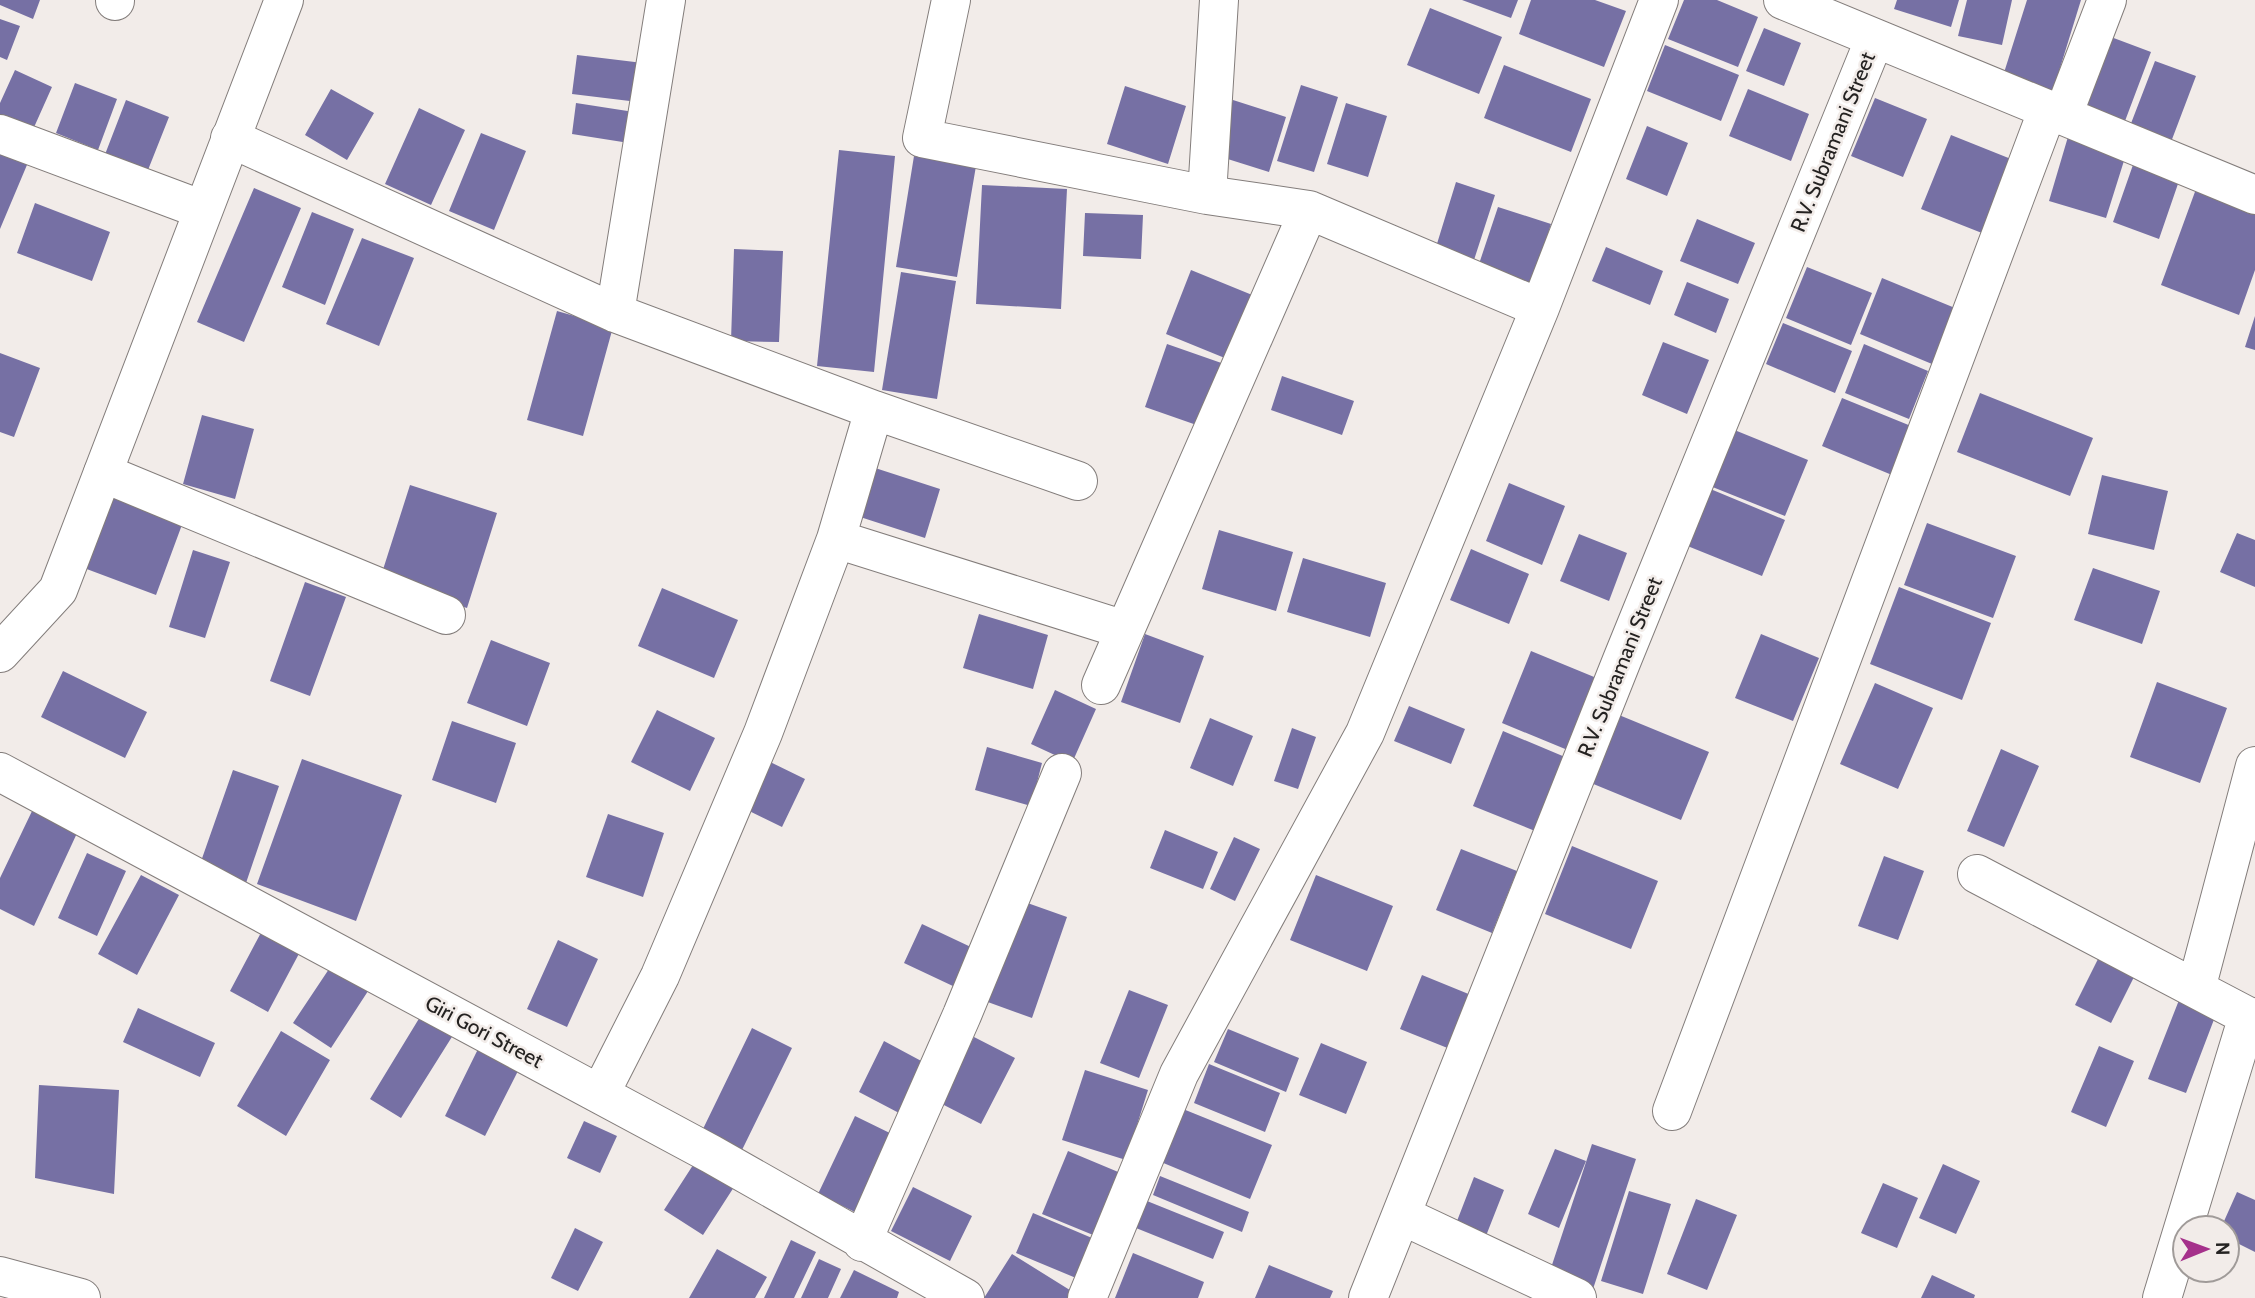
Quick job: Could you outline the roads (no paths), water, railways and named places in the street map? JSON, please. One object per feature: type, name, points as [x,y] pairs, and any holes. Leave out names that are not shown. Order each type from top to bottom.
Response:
[{"type":"street","points":[[0,653],[58,590],[284,0]]},
{"type":"street","points":[[615,313],[666,0]]},
{"type":"street","points":[[951,0],[922,138],[1207,195],[1309,210],[1540,309]]},
{"type":"street","points":[[1207,195],[1219,0]]},
{"type":"street","points":[[1087,1298],[1179,1074],[1365,733],[1540,309],[1659,0]]},
{"type":"street","points":[[1783,0],[2255,195]]},
{"type":"street","points":[[1672,1111],[2056,112],[2107,0]]},
{"type":"street","name":"R.V. Subramani Street","points":[[1368,1298],[1622,660],[1875,38]]},
{"type":"street","points":[[0,134],[203,211]]},
{"type":"street","points":[[230,138],[615,313],[874,410],[1078,481]]},
{"type":"street","points":[[1101,685],[1309,210]]},
{"type":"street","points":[[600,1094],[660,976],[764,733],[836,539],[874,410]]},
{"type":"street","points":[[103,473],[446,615]]},
{"type":"street","points":[[836,539],[1125,630]]},
{"type":"street","points":[[2196,989],[2255,766]]},
{"type":"street","name":"Giri Gori Street","points":[[0,772],[600,1094],[965,1298]]},
{"type":"street","points":[[862,1242],[962,1015],[1062,773]]},
{"type":"street","points":[[1977,874],[2252,1018],[2162,1298]]},
{"type":"street","points":[[1401,1215],[1577,1298]]},
{"type":"street","points":[[0,1276],[81,1298]]}]
